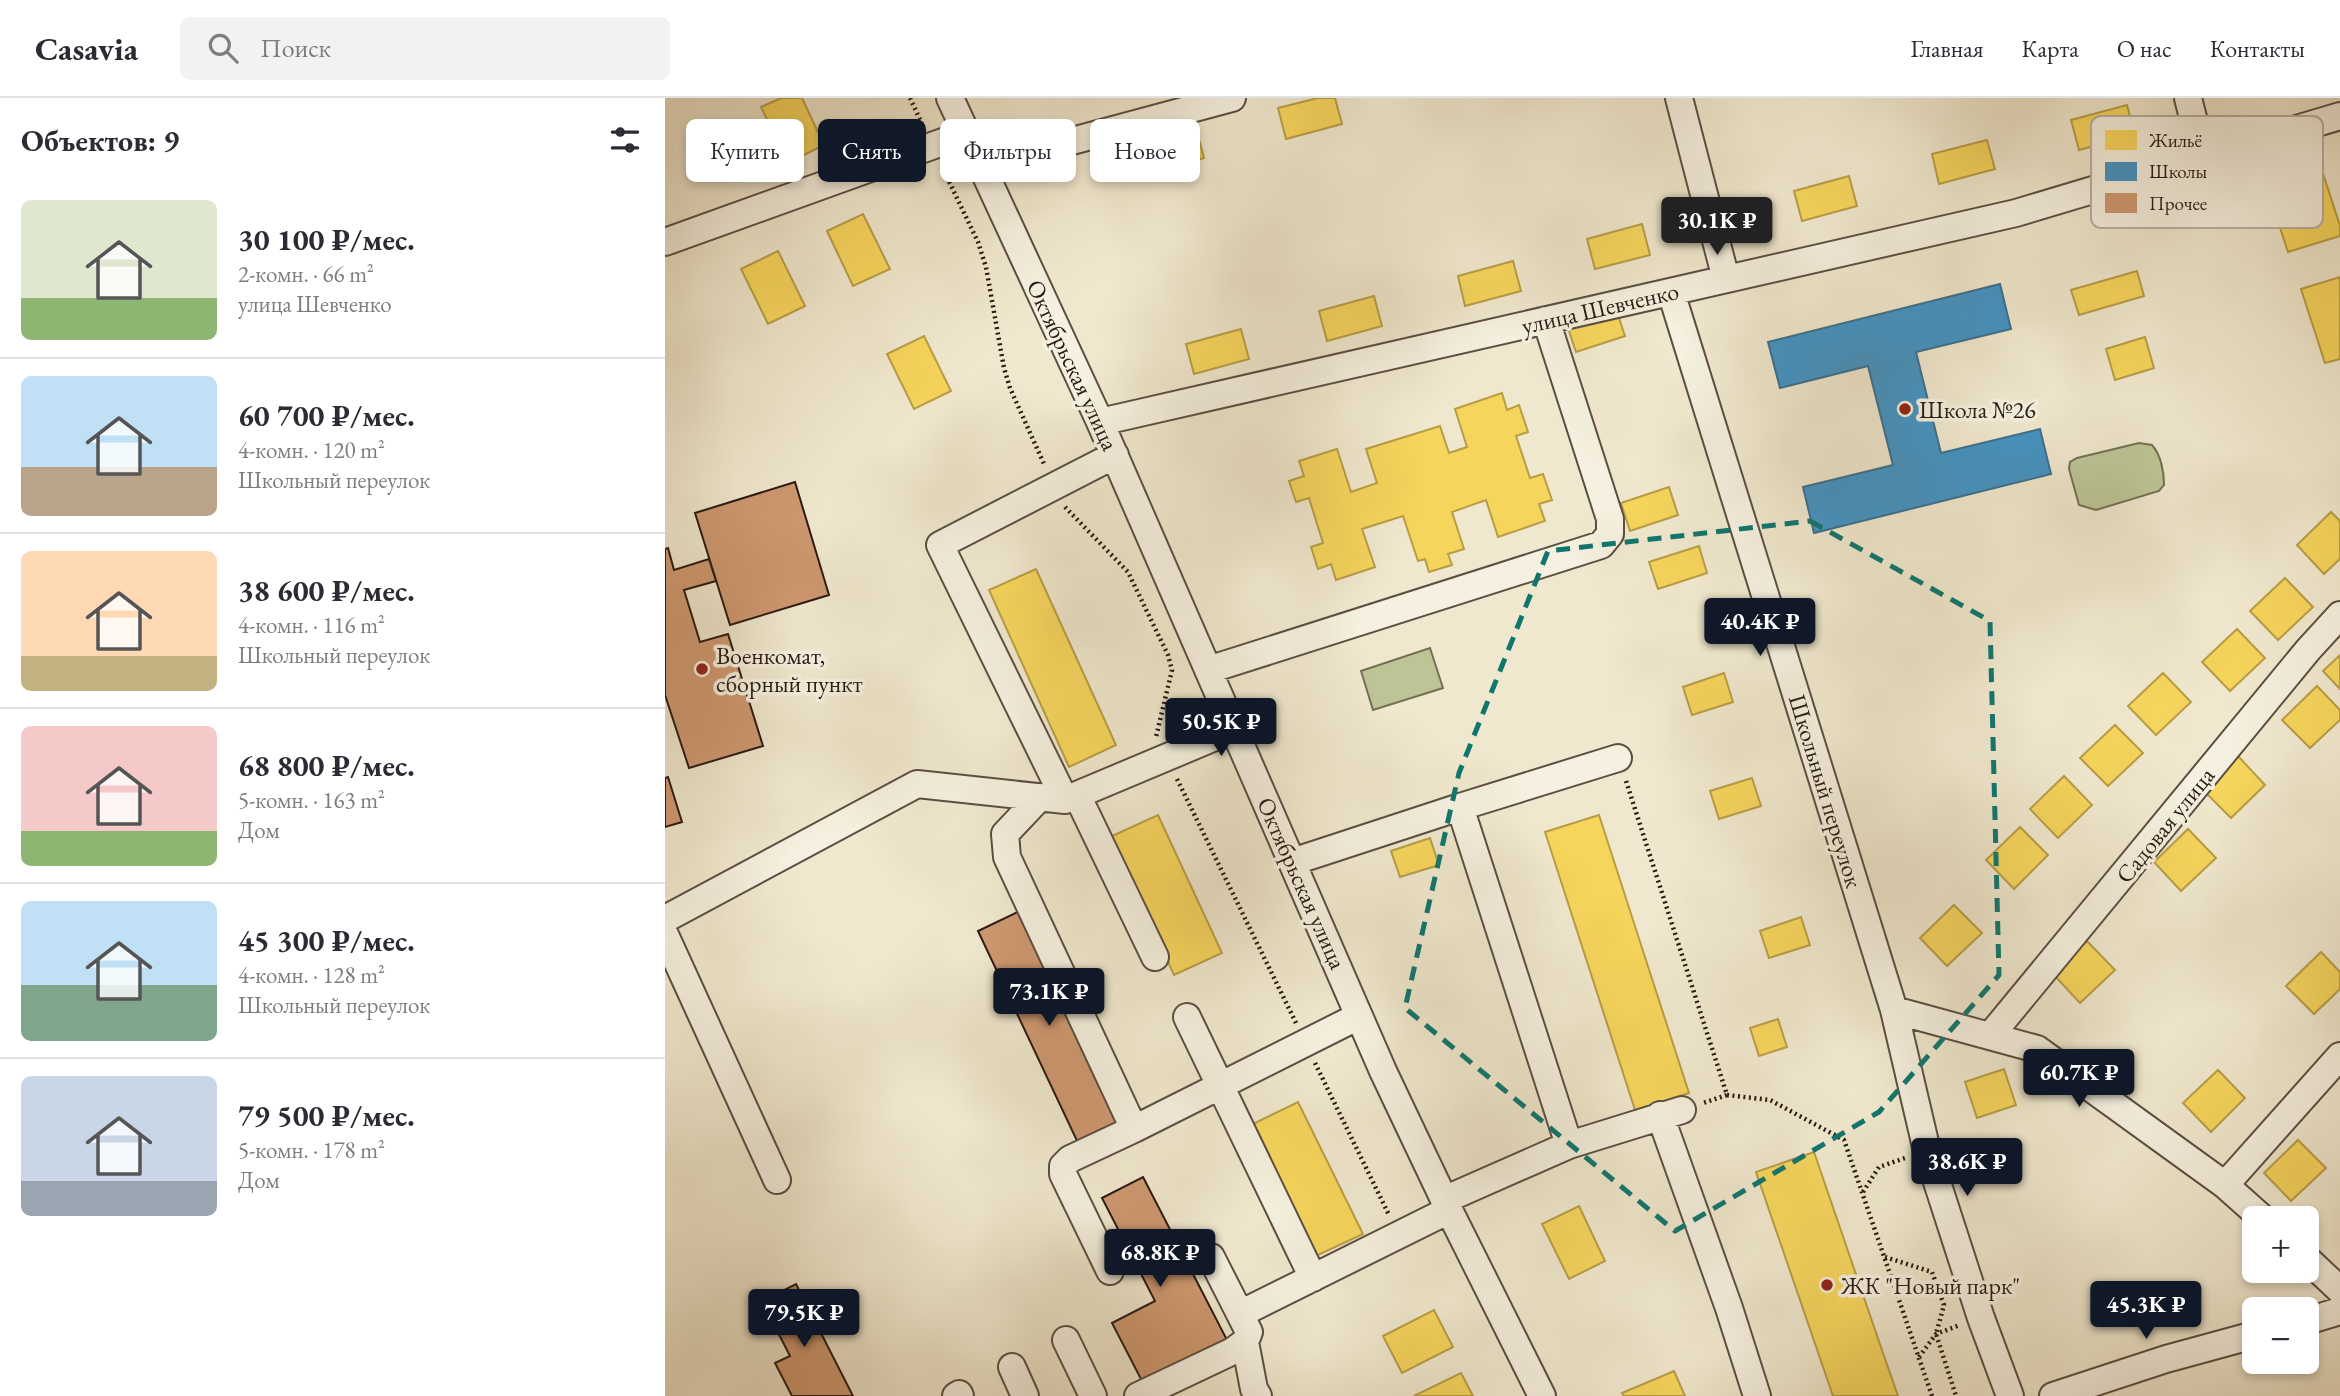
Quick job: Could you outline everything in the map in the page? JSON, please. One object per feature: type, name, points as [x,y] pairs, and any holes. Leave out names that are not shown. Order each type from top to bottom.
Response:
[{"type":"street","name":"Октябрьская улица","points":[[950,98],[959,119]]},
{"type":"street","points":[[1076,140],[1232,98]]},
{"type":"street","points":[[1679,98],[1726,279]]},
{"type":"street","points":[[2188,98],[2193,116]]},
{"type":"street","name":"улица Шевченко","points":[[2323,121],[2340,116]]},
{"type":"street","points":[[665,242],[940,143]]},
{"type":"street","name":"Октябрьская улица","points":[[988,182],[1115,455],[1359,1016],[1447,1205],[1542,1396]]},
{"type":"street","name":"улица Шевченко","points":[[1100,422],[2016,213],[2091,191]]},
{"type":"street","name":"Школьный переулок","points":[[1671,292],[1894,1010],[1927,1151],[1981,1318],[2010,1396]]},
{"type":"street","points":[[1208,670],[1601,545],[1610,534],[1610,519],[1546,320]]},
{"type":"street","points":[[1115,455],[940,545],[1060,797],[1155,957]]},
{"type":"street","name":"Садовая улица","points":[[1990,1036],[2308,650],[2340,615]]},
{"type":"street","points":[[1134,1129],[1007,857],[1005,834],[1060,797],[1166,758],[1234,729]]},
{"type":"street","points":[[1292,862],[1618,758]]},
{"type":"street","points":[[665,919],[917,784],[1060,797]]},
{"type":"street","points":[[1460,807],[1569,1145]]},
{"type":"street","points":[[665,935],[777,1180]]},
{"type":"street","points":[[1894,1010],[2037,1049],[2225,1185],[2249,1206]]},
{"type":"street","points":[[1110,1270],[1063,1174],[1063,1166],[1070,1159],[1359,1016]]},
{"type":"street","points":[[1187,1017],[1313,1278]]},
{"type":"street","points":[[2225,1185],[2340,1056]]},
{"type":"street","points":[[1240,1314],[1399,1235],[1447,1205],[1569,1145],[1671,1113],[1757,1396]]},
{"type":"street","points":[[1211,1257],[1249,1332],[1245,1342],[1250,1394]]},
{"type":"street","points":[[2319,1270],[2340,1290]]},
{"type":"street","points":[[2319,1317],[2340,1311]]},
{"type":"street","points":[[2053,1396],[2166,1359],[2242,1338]]},
{"type":"street","points":[[1066,1340],[1093,1396]]},
{"type":"street","points":[[1138,1396],[1233,1351],[1245,1342]]},
{"type":"street","points":[[1012,1367],[1025,1396]]},
{"type":"path","points":[[910,98],[978,242],[986,267],[1010,388],[1053,487],[1067,511],[1128,572],[1168,655],[1172,670],[1156,736],[1399,1235]]},
{"type":"path","points":[[1618,758],[1727,1095]]},
{"type":"path","points":[[1671,1113],[1727,1095],[1770,1100],[1844,1140],[1932,1396]]},
{"type":"path","points":[[1863,1193],[1879,1167],[1927,1151]]},
{"type":"path","points":[[1885,1257],[1932,1272],[1944,1305],[1936,1334],[1919,1357]]},
{"type":"path","points":[[1936,1334],[1981,1318]]},
{"type":"path","points":[[1936,1334],[1956,1396]]},
{"type":"highlighted area","points":[[1810,521],[1990,621],[1999,975],[1879,1112],[1675,1231],[1405,1008],[1459,773],[1548,551]]},
{"type":"green space","points":[[2139,443],[2152,445],[2160,459],[2164,485],[2159,491],[2096,510],[2079,505],[2069,469],[2070,462]]},
{"type":"green space","points":[[1430,648],[1443,688],[1373,710],[1361,671]]},
{"type":"building: Жильё","points":[[781,98],[802,98],[818,132],[818,148],[804,155],[804,119],[767,119],[761,107]]},
{"type":"building: Жильё","points":[[1318,98],[1335,98],[1342,124],[1286,139],[1278,108]]},
{"type":"building: Жильё","points":[[2127,105],[2130,116],[2091,116],[2091,147],[2079,150],[2071,120]]},
{"type":"building: Жильё","points":[[1987,140],[1995,169],[1939,184],[1932,154]]},
{"type":"building: Жильё","points":[[1200,143],[1204,158],[1200,159]]},
{"type":"building: Жильё","points":[[2323,173],[2340,226],[2340,236],[2288,252],[2280,228],[2323,228]]},
{"type":"building: Жильё","points":[[1849,176],[1857,206],[1802,221],[1794,191]]},
{"type":"building: Жильё","points":[[863,214],[890,269],[853,286],[827,231]]},
{"type":"building: Жильё","points":[[1642,224],[1650,255],[1595,269],[1587,239]]},
{"type":"building: Жильё","points":[[778,251],[805,306],[768,324],[741,269]]},
{"type":"building: Жильё","points":[[1513,261],[1521,291],[1465,306],[1458,276]]},
{"type":"building: Жильё","points":[[2137,271],[2144,296],[2079,315],[2071,290]]},
{"type":"building: Жильё","points":[[2340,277],[2340,359],[2325,363],[2301,289]]},
{"type":"building: Жильё","points":[[1374,296],[1382,326],[1327,341],[1319,311]]},
{"type":"building: Жильё","points":[[1616,309],[1625,336],[1576,352],[1567,325]]},
{"type":"building: Жильё","points":[[1241,329],[1249,359],[1194,374],[1186,344]]},
{"type":"building: Жильё","points":[[924,336],[951,391],[914,409],[887,354]]},
{"type":"building: Жильё","points":[[2145,337],[2154,368],[2115,380],[2106,349]]},
{"type":"building: Жильё","points":[[1502,393],[1507,410],[1519,405],[1528,432],[1516,436],[1530,478],[1543,474],[1552,500],[1539,504],[1545,521],[1498,537],[1486,500],[1452,512],[1464,549],[1448,554],[1452,565],[1429,572],[1425,559],[1418,561],[1403,516],[1362,529],[1375,567],[1336,580],[1331,564],[1318,569],[1311,547],[1323,543],[1309,498],[1296,502],[1289,481],[1304,476],[1299,461],[1337,449],[1351,492],[1377,483],[1366,449],[1440,426],[1449,453],[1467,447],[1455,409]]},
{"type":"building: Жильё","points":[[1669,487],[1678,515],[1630,531],[1621,503]]},
{"type":"building: Жильё","points":[[2331,512],[2340,521],[2340,559],[2324,574],[2297,545]]},
{"type":"building: Жильё","points":[[1699,546],[1707,573],[1658,589],[1649,562]]},
{"type":"building: Жильё","points":[[1036,569],[1116,745],[1069,767],[989,590]]},
{"type":"building: Жильё","points":[[2285,578],[2313,607],[2278,640],[2250,611]]},
{"type":"building: Жильё","points":[[2237,629],[2265,658],[2230,691],[2202,662]]},
{"type":"building: Жильё","points":[[2340,655],[2340,689],[2323,671]]},
{"type":"building: Жильё","points":[[1724,673],[1733,702],[1692,715],[1683,687]]},
{"type":"building: Жильё","points":[[2163,673],[2191,702],[2156,735],[2128,706]]},
{"type":"building: Жильё","points":[[2317,686],[2340,710],[2340,720],[2310,748],[2282,720]]},
{"type":"building: Жильё","points":[[2115,725],[2143,753],[2108,786],[2080,758]]},
{"type":"building: Жильё","points":[[2238,756],[2265,785],[2231,818],[2203,790]]},
{"type":"building: Жильё","points":[[2064,776],[2092,805],[2058,838],[2030,809]]},
{"type":"building: Жильё","points":[[1752,778],[1761,806],[1719,819],[1710,791]]},
{"type":"building: Жильё","points":[[1158,815],[1222,953],[1174,975],[1110,837]]},
{"type":"building: Жильё","points":[[1599,815],[1689,1093],[1635,1110],[1545,832]]},
{"type":"building: Жильё","points":[[2020,827],[2048,855],[2014,889],[1986,860]]},
{"type":"building: Жильё","points":[[2188,829],[2216,858],[2181,891],[2154,862]]},
{"type":"building: Жильё","points":[[1430,838],[1439,865],[1400,877],[1391,851]]},
{"type":"building: Жильё","points":[[1954,905],[1982,933],[1947,966],[1920,938]]},
{"type":"building: Жильё","points":[[1801,917],[1810,945],[1769,958],[1760,931]]},
{"type":"building: Жильё","points":[[2087,941],[2115,970],[2080,1003],[2053,974]]},
{"type":"building: Жильё","points":[[2321,952],[2340,972],[2340,989],[2314,1014],[2286,986]]},
{"type":"building: Жильё","points":[[1778,1019],[1787,1047],[1759,1056],[1750,1028]]},
{"type":"building: Жильё","points":[[2004,1069],[2016,1105],[1977,1118],[1965,1082]]},
{"type":"building: Жильё","points":[[2218,1070],[2245,1098],[2211,1132],[2183,1103]]},
{"type":"building: Жильё","points":[[1298,1102],[1363,1234],[1316,1256],[1251,1125]]},
{"type":"building: Жильё","points":[[2298,1140],[2326,1168],[2291,1201],[2264,1173]]},
{"type":"building: Жильё","name":"ЖК \"Новый парк\"","points":[[1814,1152],[1898,1396],[1833,1396],[1756,1172]]},
{"type":"building: Жильё","points":[[1579,1206],[1605,1261],[1569,1279],[1542,1224]]},
{"type":"building: Жильё","points":[[1434,1310],[1453,1347],[1402,1373],[1383,1336]]},
{"type":"building: Жильё","points":[[1674,1371],[1685,1396],[1624,1396],[1622,1393]]},
{"type":"building: Жильё","points":[[1461,1373],[1473,1396],[1414,1396]]},
{"type":"building: Школы","name":"Школа №26","points":[[2000,284],[2011,329],[1916,352],[1941,453],[2040,429],[2051,474],[1814,533],[1803,487],[1893,465],[1868,366],[1780,388],[1768,342]]},
{"type":"building: Прочее","points":[[795,482],[829,595],[730,625],[695,513]]},
{"type":"building: Прочее","name":"Военкомат, сборный пункт","points":[[668,548],[674,570],[709,559],[716,581],[684,590],[700,642],[728,634],[763,746],[689,768],[665,695],[665,549]]},
{"type":"building: Прочее","points":[[668,777],[682,822],[665,827],[665,778]]},
{"type":"building: Прочее","points":[[1020,911],[1120,1126],[1079,1145],[978,931]]},
{"type":"building: Прочее","points":[[1143,1177],[1227,1340],[1143,1383],[1112,1323],[1155,1301],[1102,1198]]},
{"type":"building: Прочее","points":[[796,1284],[853,1396],[792,1396],[775,1363],[790,1356],[762,1301]]},
{"type":"place","name":"Школа №26","points":[[1905,409]]},
{"type":"place","name":"Военкомат, сборный пункт","points":[[702,669]]},
{"type":"place","name":"ЖК \"Новый парк\"","points":[[1827,1285]]}]
